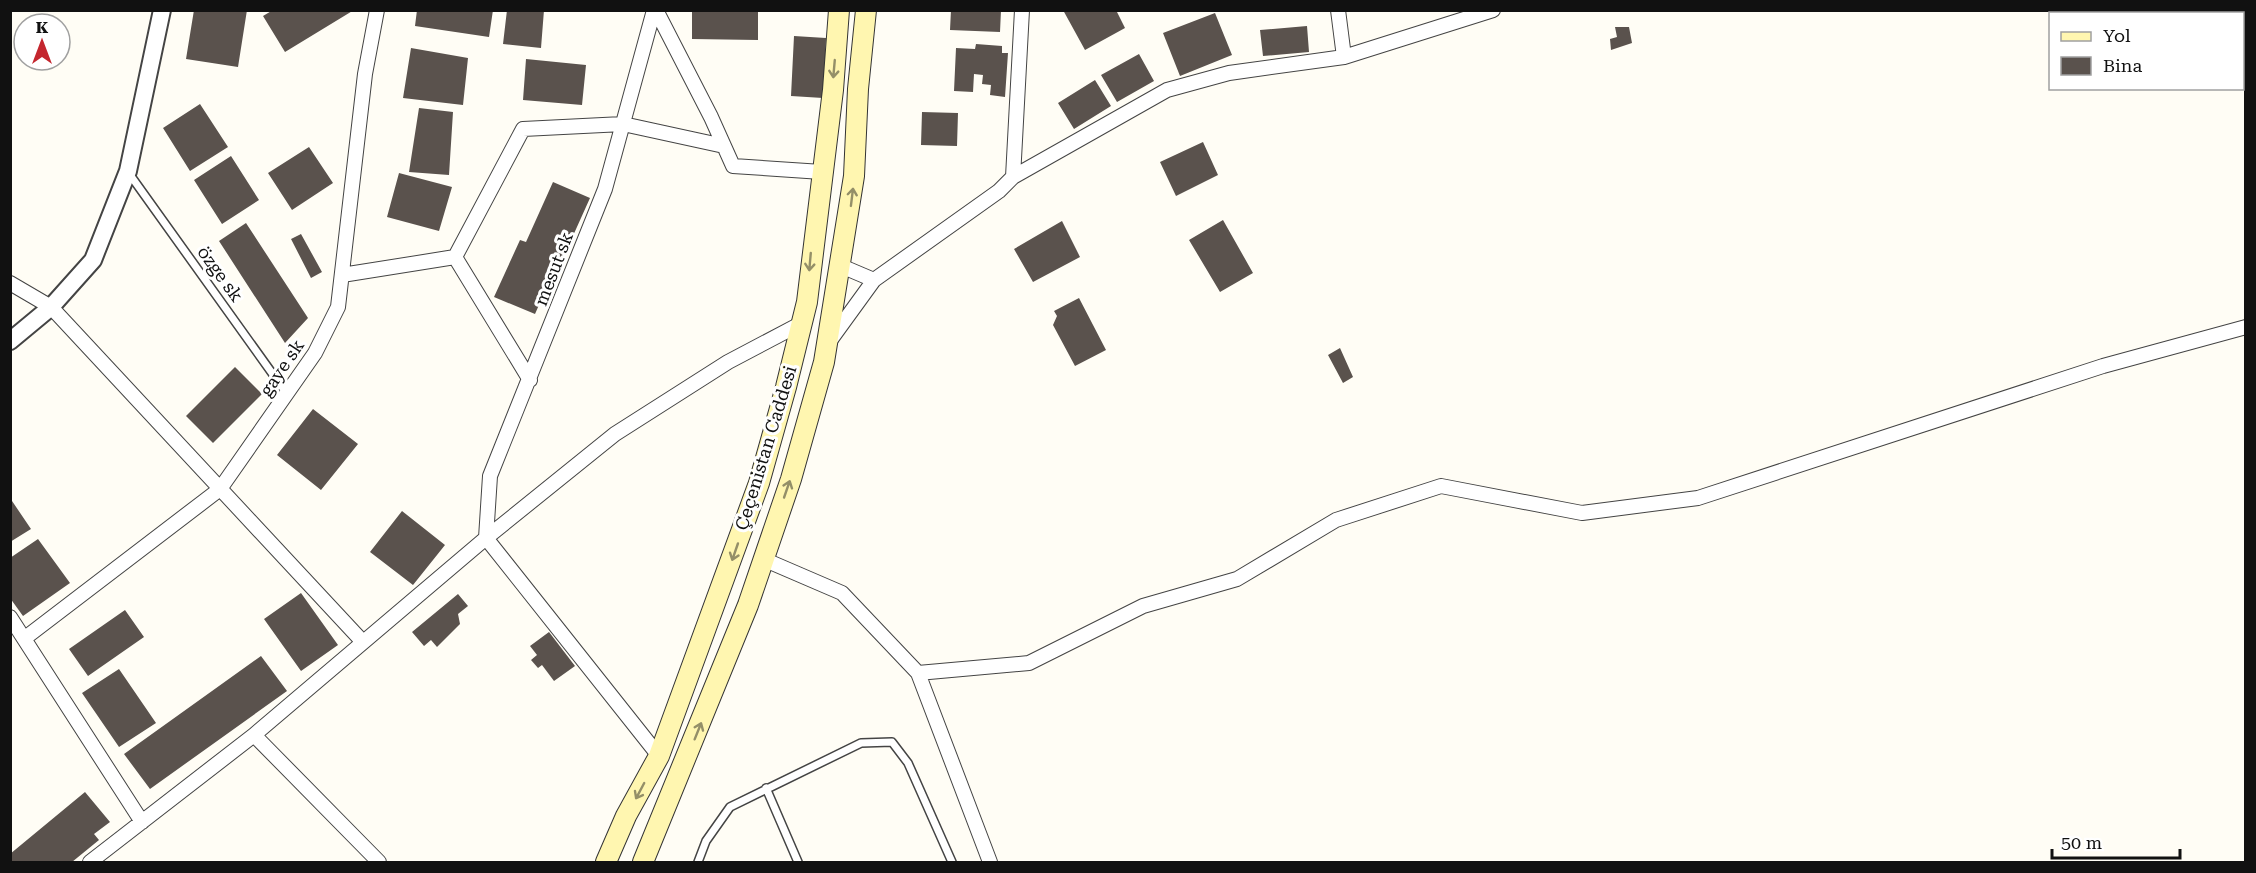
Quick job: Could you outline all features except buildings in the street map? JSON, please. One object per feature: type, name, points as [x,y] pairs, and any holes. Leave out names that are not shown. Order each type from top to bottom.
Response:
[{"type":"main road","name":"Çeçenistan Caddesi","points":[[606,862],[626,816],[659,756],[759,483],[807,302],[833,90],[839,10]]},
{"type":"main road","name":"Çeçenistan Caddesi","points":[[643,862],[712,696],[763,559],[791,479],[827,345],[854,176],[858,89],[866,10]]},
{"type":"street","points":[[10,341],[51,308],[93,260],[128,171],[162,10]]},
{"type":"street","name":"gaye sk","points":[[25,638],[220,489],[315,353],[338,307],[365,74],[376,10]]},
{"type":"street","points":[[655,10],[733,166],[822,172]]},
{"type":"street","name":"mesut sk","points":[[486,538],[490,476],[605,189],[655,10]]},
{"type":"street","points":[[1013,177],[1022,10]]},
{"type":"street","points":[[1338,10],[1344,57]]},
{"type":"street","points":[[827,345],[874,280],[999,191],[1013,177],[1167,90],[1228,74],[1344,57],[1492,10]]},
{"type":"street","points":[[455,257],[523,129],[623,124],[724,146]]},
{"type":"street","points":[[342,275],[455,257]]},
{"type":"street","points":[[455,257],[530,380]]},
{"type":"street","points":[[841,266],[874,280]]},
{"type":"street","points":[[10,283],[51,308],[362,642]]},
{"type":"street","points":[[90,862],[254,735],[486,538],[615,434],[728,362],[802,323]]},
{"type":"street","points":[[918,673],[1029,663],[1143,606],[1237,579],[1336,520],[1441,486],[1582,513],[1698,498],[2103,366],[2246,327]]},
{"type":"street","points":[[486,538],[659,756]]},
{"type":"street","points":[[763,559],[842,593],[918,673],[990,862]]},
{"type":"street","points":[[10,616],[142,822]]},
{"type":"street","points":[[254,735],[379,862]]},
{"type":"lane","name":"özge sk","points":[[128,171],[288,394]]},
{"type":"lane","points":[[698,862],[706,842],[730,807],[861,743],[892,742],[908,763],[952,862]]},
{"type":"lane","points":[[766,788],[798,862]]}]
